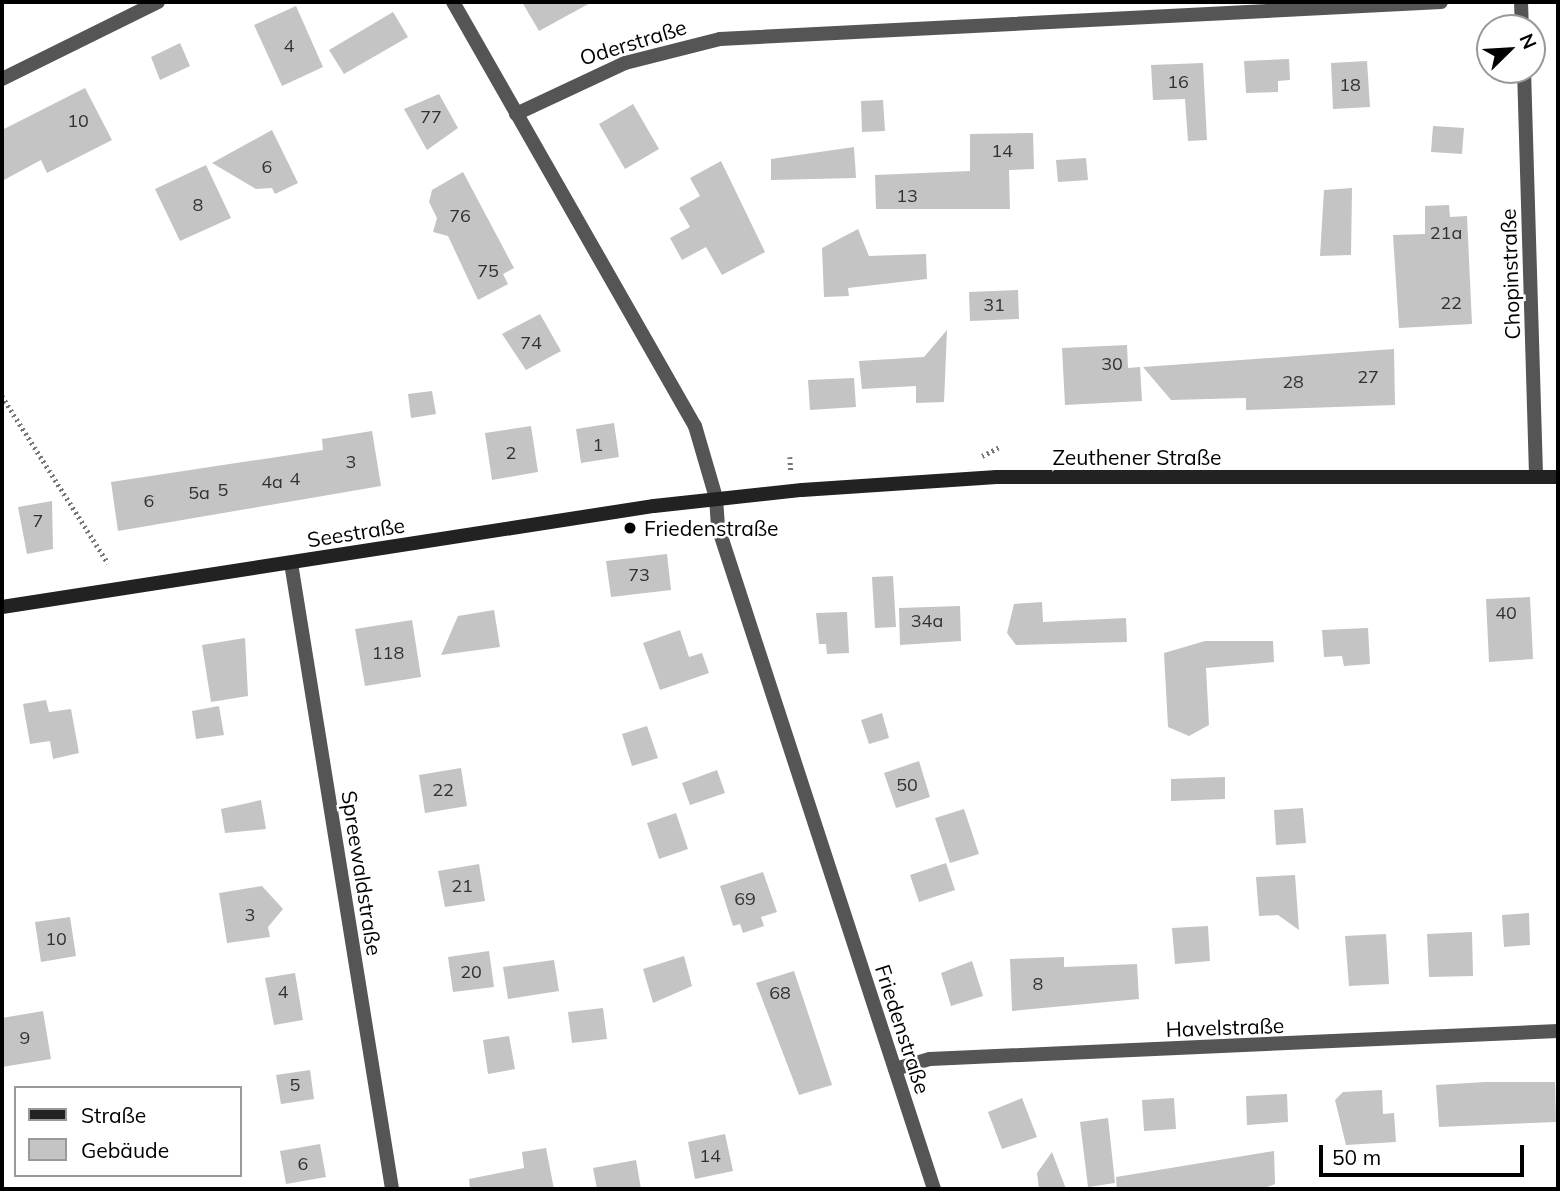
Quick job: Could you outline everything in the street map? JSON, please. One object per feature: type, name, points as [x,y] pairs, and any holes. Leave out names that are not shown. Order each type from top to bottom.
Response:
[{"type":"main road","name":"Zeuthener Straße","points":[[716,498],[997,477],[1558,477]]},
{"type":"main road","name":"Seestraße","points":[[2,607],[716,498]]},
{"type":"street","points":[[2,79],[158,2]]},
{"type":"street","name":"Friedenstraße","points":[[453,2],[695,426],[716,498],[718,527],[934,1189]]},
{"type":"street","name":"Oderstraße","points":[[516,114],[625,64],[720,39],[1441,2]]},
{"type":"street","name":"Chopinstraße","points":[[1524,84],[1536,477]]},
{"type":"street","name":"Spreewaldstraße","points":[[291,563],[392,1189]]},
{"type":"street","name":"Havelstraße","points":[[895,1069],[930,1059],[1558,1031]]},
{"type":"path","points":[[2,396],[108,563]]},
{"type":"path","points":[[790,457],[791,470]]},
{"type":"building","points":[[522,2],[592,2],[539,31]]},
{"type":"building","points":[[296,6],[323,67],[282,86],[254,25]]},
{"type":"building","points":[[393,12],[408,37],[344,74],[329,50]]},
{"type":"building","points":[[180,43],[190,66],[160,80],[151,57]]},
{"type":"building","points":[[1289,59],[1290,80],[1278,81],[1278,92],[1246,93],[1244,61]]},
{"type":"building","points":[[1367,61],[1370,107],[1333,109],[1331,63]]},
{"type":"building","points":[[1203,63],[1207,140],[1188,141],[1185,99],[1153,100],[1151,65]]},
{"type":"building","points":[[85,88],[112,140],[47,173],[41,160],[2,181],[2,130]]},
{"type":"building","points":[[439,94],[458,128],[427,150],[404,109]]},
{"type":"building","points":[[883,100],[885,131],[862,132],[861,101]]},
{"type":"building","points":[[633,104],[659,149],[625,169],[599,124]]},
{"type":"building","points":[[1433,126],[1464,128],[1462,154],[1431,152]]},
{"type":"building","points":[[272,130],[298,183],[275,194],[272,188],[256,189],[212,163]]},
{"type":"building","points":[[1033,133],[1034,169],[1009,170],[1010,209],[876,209],[875,175],[970,171],[970,134]]},
{"type":"building","points":[[854,147],[856,178],[771,180],[771,159]]},
{"type":"building","points":[[1086,158],[1088,180],[1058,182],[1056,160]]},
{"type":"building","points":[[721,161],[765,252],[722,275],[706,247],[682,260],[670,238],[690,227],[679,208],[700,196],[690,178]]},
{"type":"building","points":[[206,165],[231,218],[180,241],[155,189]]},
{"type":"building","points":[[463,172],[514,268],[503,274],[508,284],[478,300],[448,236],[433,232],[437,218],[429,202],[432,190]]},
{"type":"building","points":[[1352,188],[1351,255],[1320,256],[1324,190]]},
{"type":"building","points":[[1449,205],[1450,217],[1467,216],[1472,324],[1399,328],[1393,235],[1425,234],[1425,206]]},
{"type":"building","points":[[858,229],[869,256],[926,254],[927,279],[848,288],[849,296],[824,297],[822,248]]},
{"type":"building","points":[[1018,290],[1019,319],[970,321],[969,292]]},
{"type":"building","points":[[540,314],[561,351],[526,370],[502,334]]},
{"type":"building","points":[[947,330],[944,402],[916,403],[916,386],[862,389],[859,361],[924,357]]},
{"type":"building","points":[[1127,345],[1128,368],[1140,367],[1142,401],[1065,405],[1062,348]]},
{"type":"building","points":[[1394,349],[1395,405],[1246,410],[1246,398],[1171,400],[1143,367]]},
{"type":"building","points":[[854,378],[856,407],[810,410],[808,380]]},
{"type":"building","points":[[432,391],[436,414],[411,418],[408,394]]},
{"type":"building","points":[[614,423],[619,457],[581,463],[576,429]]},
{"type":"building","points":[[531,426],[538,472],[492,480],[485,433]]},
{"type":"building","points":[[372,431],[381,486],[118,531],[111,482],[323,450],[322,439]]},
{"type":"building","points":[[52,501],[53,549],[27,554],[18,507]]},
{"type":"building","points":[[667,554],[671,590],[611,597],[606,561]]},
{"type":"building","points":[[893,576],[896,627],[875,628],[872,577]]},
{"type":"building","points":[[1530,597],[1533,659],[1489,662],[1486,599]]},
{"type":"building","points":[[1042,602],[1043,622],[1126,618],[1127,642],[1016,645],[1007,633],[1014,604]]},
{"type":"building","points":[[960,606],[961,641],[900,645],[899,608]]},
{"type":"building","points":[[494,610],[500,647],[441,655],[458,616]]},
{"type":"building","points":[[847,612],[849,653],[827,654],[826,644],[819,644],[816,613]]},
{"type":"building","points":[[412,620],[421,677],[365,686],[355,629]]},
{"type":"building","points":[[1368,628],[1370,664],[1344,666],[1342,656],[1324,657],[1322,630]]},
{"type":"building","points":[[680,630],[689,657],[702,653],[709,673],[660,690],[643,643]]},
{"type":"building","points":[[245,638],[248,696],[211,702],[202,645]]},
{"type":"building","points":[[1205,641],[1273,641],[1274,662],[1206,668],[1209,725],[1189,736],[1168,727],[1164,653]]},
{"type":"building","points":[[46,700],[49,712],[71,709],[79,753],[53,759],[50,741],[30,744],[23,704]]},
{"type":"building","points":[[219,706],[224,735],[196,739],[192,711]]},
{"type":"building","points":[[882,713],[889,738],[869,744],[861,720]]},
{"type":"building","points":[[647,726],[658,758],[632,766],[622,734]]},
{"type":"building","points":[[919,761],[930,797],[896,808],[884,773]]},
{"type":"building","points":[[461,768],[467,806],[425,813],[419,775]]},
{"type":"building","points":[[717,770],[725,793],[690,805],[682,783]]},
{"type":"building","points":[[1225,777],[1225,799],[1171,801],[1171,779]]},
{"type":"building","points":[[261,800],[266,829],[225,833],[221,809]]},
{"type":"building","points":[[1303,808],[1306,843],[1276,845],[1274,810]]},
{"type":"building","points":[[964,809],[979,854],[950,863],[935,818]]},
{"type":"building","points":[[676,813],[688,849],[659,859],[647,823]]},
{"type":"building","points":[[946,863],[955,890],[919,902],[910,875]]},
{"type":"building","points":[[479,864],[485,901],[445,907],[438,871]]},
{"type":"building","points":[[763,872],[777,912],[761,917],[764,926],[743,933],[740,924],[733,926],[720,886]]},
{"type":"building","points":[[1295,875],[1299,930],[1278,915],[1259,916],[1256,877]]},
{"type":"building","points":[[262,886],[283,909],[268,927],[270,937],[227,943],[219,893]]},
{"type":"building","points":[[1529,913],[1530,945],[1504,947],[1502,915]]},
{"type":"building","points":[[70,917],[76,956],[41,962],[35,922]]},
{"type":"building","points":[[1208,926],[1210,961],[1175,964],[1172,928]]},
{"type":"building","points":[[1472,932],[1473,976],[1429,977],[1427,934]]},
{"type":"building","points":[[1386,934],[1389,984],[1349,986],[1345,936]]},
{"type":"building","points":[[489,951],[494,987],[453,992],[448,957]]},
{"type":"building","points":[[684,956],[692,986],[653,1003],[643,969]]},
{"type":"building","points":[[1064,957],[1064,967],[1137,964],[1139,999],[1012,1011],[1010,959]]},
{"type":"building","points":[[554,960],[559,991],[508,999],[503,967]]},
{"type":"building","points":[[972,961],[983,996],[951,1006],[941,973]]},
{"type":"building","points":[[794,971],[832,1085],[799,1095],[756,983]]},
{"type":"building","points":[[295,973],[303,1020],[274,1025],[265,978]]},
{"type":"building","points":[[603,1008],[607,1039],[572,1043],[568,1012]]},
{"type":"building","points":[[43,1011],[51,1059],[2,1067],[2,1018]]},
{"type":"building","points":[[509,1036],[515,1069],[488,1074],[483,1040]]},
{"type":"building","points":[[310,1070],[314,1099],[281,1104],[276,1075]]},
{"type":"building","points":[[1555,1082],[1556,1122],[1439,1127],[1436,1085]]},
{"type":"building","points":[[1382,1090],[1383,1114],[1394,1113],[1396,1142],[1346,1145],[1335,1100],[1343,1092]]},
{"type":"building","points":[[1287,1094],[1288,1122],[1247,1125],[1246,1096]]},
{"type":"building","points":[[1022,1098],[1037,1137],[1002,1149],[988,1112]]},
{"type":"building","points":[[1174,1098],[1176,1129],[1144,1131],[1142,1100]]},
{"type":"building","points":[[1108,1118],[1115,1183],[1088,1187],[1080,1122]]},
{"type":"building","points":[[725,1134],[733,1171],[695,1179],[688,1142]]},
{"type":"building","points":[[320,1144],[326,1177],[286,1184],[280,1151]]},
{"type":"building","points":[[546,1148],[554,1189],[470,1189],[469,1179],[524,1168],[522,1152]]},
{"type":"building","points":[[1274,1151],[1275,1184],[1262,1189],[1117,1189],[1116,1177]]},
{"type":"building","points":[[1052,1152],[1066,1189],[1039,1189],[1037,1173]]},
{"type":"building","points":[[636,1160],[641,1189],[597,1189],[593,1168]]},
{"type":"place","name":"Friedenstraße","points":[[630,528]]}]
